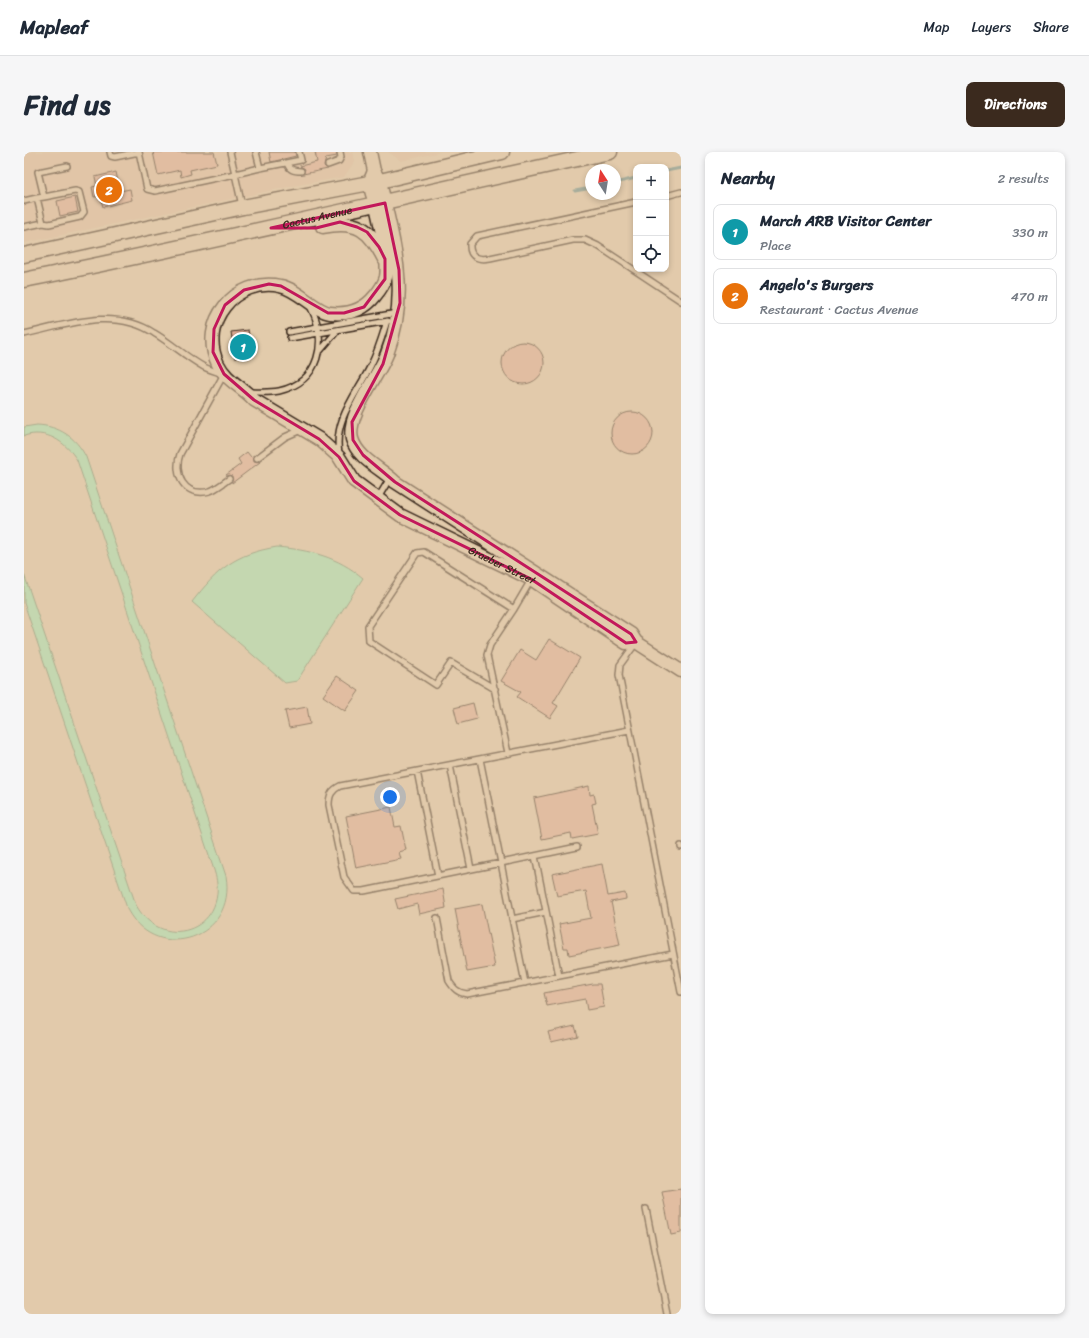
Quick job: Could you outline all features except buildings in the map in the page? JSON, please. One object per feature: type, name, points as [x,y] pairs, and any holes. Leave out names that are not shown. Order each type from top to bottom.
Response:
[{"type":"main road","points":[[24,255],[375,178],[502,152]]},
{"type":"main road","name":"Cactus Avenue","points":[[24,280],[271,228],[380,204],[464,183],[610,152]]},
{"type":"main road","points":[[271,228],[316,228],[340,222],[350,224],[367,232],[374,239],[385,259]]},
{"type":"street","points":[[248,392],[224,374],[214,352],[214,329],[217,317],[233,296],[244,290],[269,284],[293,290],[328,313],[344,313],[364,307],[382,287],[386,273],[384,242],[380,204],[370,152]]},
{"type":"street","name":"Graeber Street","points":[[380,204],[399,270],[400,296],[383,364],[352,422],[353,440],[362,455],[390,477],[631,634],[636,642],[681,671]]},
{"type":"street","points":[[338,327],[359,309]]},
{"type":"street","name":"Graeber Street","points":[[248,392],[254,400],[319,439],[339,457],[354,481],[400,514],[531,579],[626,643],[636,642]]},
{"type":"lane","points":[[110,152],[111,156],[115,157],[139,152],[147,189],[155,191],[301,160],[299,152]]},
{"type":"lane","points":[[230,152],[243,207]]},
{"type":"lane","points":[[256,152],[260,168]]},
{"type":"lane","points":[[328,165],[339,161],[341,157],[340,152]]},
{"type":"lane","points":[[577,159],[595,152]]},
{"type":"lane","points":[[287,163],[288,168],[294,171],[301,171]]},
{"type":"lane","points":[[44,197],[38,172],[67,166]]},
{"type":"lane","points":[[24,201],[75,191],[79,192],[84,212],[80,218],[24,227]]},
{"type":"lane","points":[[669,195],[681,192]]},
{"type":"lane","points":[[37,198],[43,223]]},
{"type":"lane","points":[[633,203],[477,236],[470,244],[470,252],[472,256],[480,259],[490,258],[573,240],[585,240],[598,246],[681,300]]},
{"type":"lane","points":[[307,300],[314,315],[319,334],[320,351]]},
{"type":"lane","points":[[288,332],[317,327],[338,327],[394,318]]},
{"type":"lane","points":[[290,338],[319,334],[338,327],[394,318]]},
{"type":"lane","points":[[339,457],[337,443],[340,421],[394,318]]},
{"type":"lane","points":[[24,334],[99,319],[115,319],[134,323],[152,332],[204,367],[224,374],[180,454],[177,463],[178,474],[181,480],[186,486],[194,490],[211,490],[229,479]]},
{"type":"lane","points":[[248,392],[280,391],[299,383],[314,367],[320,351],[338,327]]},
{"type":"lane","points":[[257,458],[285,437],[303,429]]},
{"type":"lane","points":[[377,498],[390,477]]},
{"type":"lane","points":[[495,689],[451,663],[436,685],[369,640],[368,626],[417,553],[424,552],[514,609]]},
{"type":"lane","points":[[508,753],[487,655],[490,645],[514,609],[531,579]]},
{"type":"lane","points":[[636,642],[620,665],[619,675],[680,980],[681,992]]},
{"type":"lane","points":[[577,847],[364,891],[354,891],[344,877],[329,805],[331,794],[334,789],[340,786],[629,730]]},
{"type":"lane","points":[[480,759],[525,983]]},
{"type":"lane","points":[[450,765],[471,869]]},
{"type":"lane","points":[[417,771],[438,876]]},
{"type":"lane","points":[[535,856],[559,976]]},
{"type":"lane","points":[[512,919],[546,912]]},
{"type":"lane","points":[[437,918],[449,980],[453,988],[460,994],[467,994],[674,954]]},
{"type":"lane","points":[[646,1209],[667,1314]]},
{"type":"highlighted area","points":[[385,203],[399,270],[400,303],[383,364],[352,422],[353,440],[363,455],[395,482],[631,634],[636,642],[626,643],[531,579],[400,515],[354,481],[339,457],[319,439],[254,400],[224,374],[213,352],[214,329],[225,305],[244,290],[269,284],[281,286],[328,313],[344,313],[364,307],[385,279],[385,259],[379,247],[367,232],[357,227],[340,222],[316,228],[271,228]]},
{"type":"shaded area","points":[[353,152],[355,161],[344,177],[298,185],[24,243],[24,153]]},
{"type":"shaded area","points":[[388,152],[441,152],[401,161]]},
{"type":"green space","points":[[37,425],[60,430],[72,438],[86,457],[226,876],[226,898],[220,915],[208,929],[192,937],[175,940],[158,937],[141,928],[128,911],[24,603],[24,574],[136,905],[148,920],[163,929],[178,931],[193,928],[205,920],[214,907],[217,890],[214,870],[77,460],[67,447],[54,438],[40,434],[24,436],[24,427]]},
{"type":"green space","points":[[277,547],[301,550],[323,556],[344,565],[363,578],[297,681],[285,683],[192,602],[210,580],[228,565],[249,554]]},
{"type":"waterway","points":[[669,170],[681,168]]},
{"type":"waterway","points":[[621,182],[633,179]]},
{"type":"waterway","points":[[575,191],[585,189]]},
{"type":"place","name":"Angelo's Burgers","points":[[109,190]]},
{"type":"place","name":"March ARB Visitor Center","points":[[243,347]]}]
